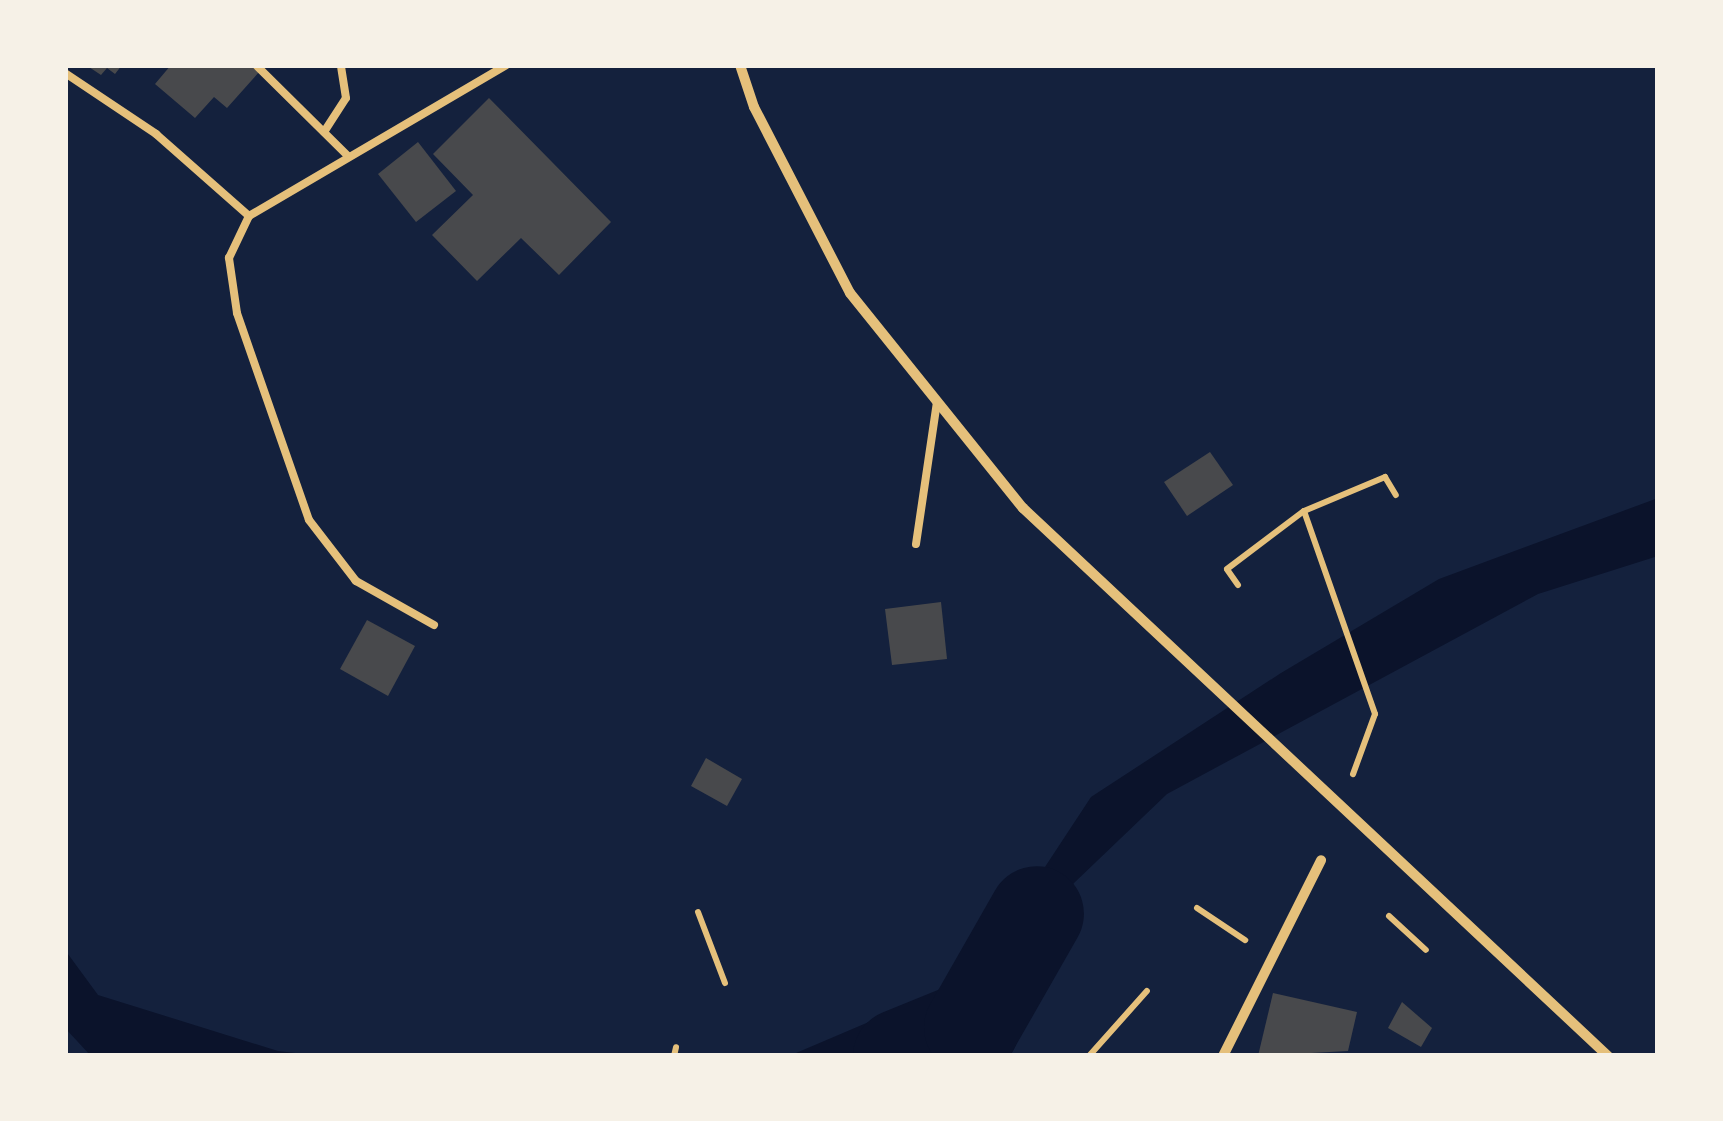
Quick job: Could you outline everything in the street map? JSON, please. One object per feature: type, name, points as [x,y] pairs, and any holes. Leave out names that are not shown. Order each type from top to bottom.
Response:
[{"type":"street","points":[[740,65],[754,107],[850,293],[1023,508],[1608,1056]]},
{"type":"street","points":[[1222,1056],[1321,860]]},
{"type":"lane","points":[[256,65],[348,156]]},
{"type":"lane","points":[[434,625],[356,581],[309,520],[237,313],[229,258],[250,216],[506,65]]},
{"type":"lane","points":[[324,132],[346,98],[341,68]]},
{"type":"lane","points":[[65,73],[156,134],[250,216]]},
{"type":"lane","points":[[916,544],[937,402]]},
{"type":"path","points":[[1238,585],[1227,569],[1304,511],[1386,476],[1396,496]]},
{"type":"path","points":[[1304,511],[1376,714]]},
{"type":"path","points":[[1196,908],[1256,948]]},
{"type":"path","points":[[698,912],[726,984]]},
{"type":"path","points":[[1390,916],[1426,950]]},
{"type":"path","points":[[1089,1056],[1147,991]]},
{"type":"water","points":[[1658,498],[1658,556],[1538,594],[1167,794],[1074,883],[992,1016],[901,1056],[789,1056],[972,978],[1091,797],[1281,673],[1439,579]]},
{"type":"water","points":[[65,950],[98,995],[278,1051],[321,1056],[91,1056],[65,1028]]},
{"type":"building","points":[[86,65],[122,65],[115,74],[107,68],[101,75]]},
{"type":"building","points":[[171,65],[251,65],[259,72],[227,108],[214,97],[195,118],[155,84]]},
{"type":"building","points":[[489,98],[611,222],[559,275],[521,238],[477,281],[432,235],[473,195],[433,154]]},
{"type":"building","points":[[418,142],[456,191],[416,222],[378,174]]},
{"type":"building","points":[[1210,452],[1233,485],[1187,516],[1164,482]]},
{"type":"building","points":[[941,602],[947,659],[892,665],[885,609]]},
{"type":"building","points":[[367,620],[415,646],[388,696],[340,669]]},
{"type":"building","points":[[706,758],[742,779],[727,806],[691,786]]},
{"type":"building","points":[[1273,993],[1357,1012],[1348,1051],[1258,1056]]},
{"type":"building","points":[[1402,1002],[1432,1028],[1421,1047],[1388,1028]]},
{"type":"waterway","points":[[900,1056],[971,1027],[1036,913]]}]
